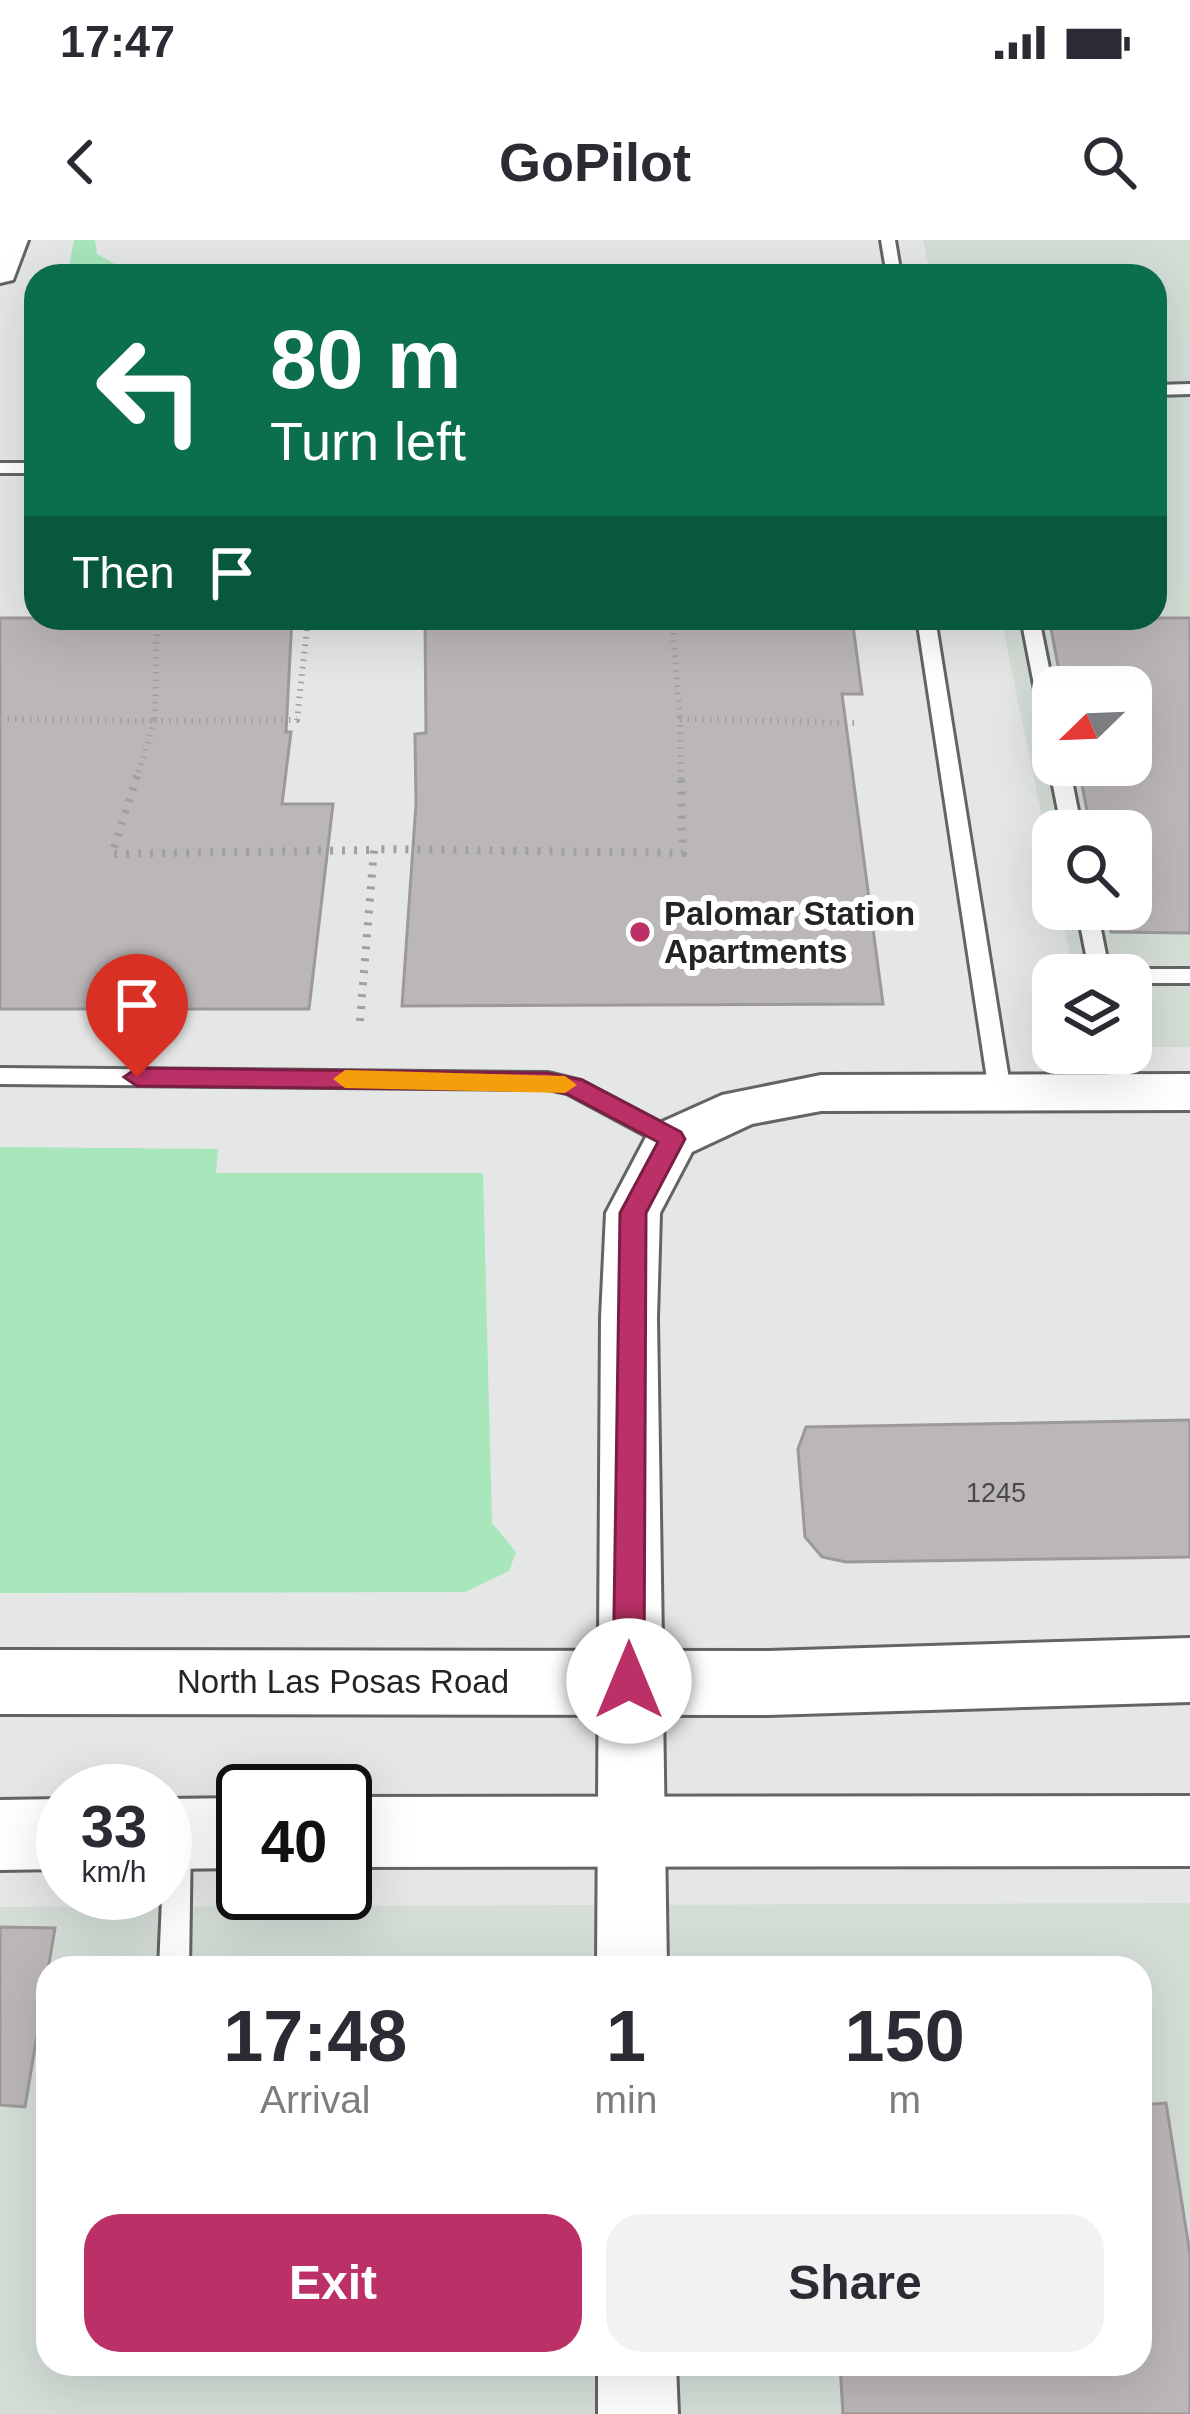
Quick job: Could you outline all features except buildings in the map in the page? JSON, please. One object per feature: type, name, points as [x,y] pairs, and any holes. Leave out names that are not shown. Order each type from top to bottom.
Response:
[{"type":"main road","name":"North Las Posas Road","points":[[0,1682],[768,1683],[1190,1670]]},
{"type":"main road","points":[[372,1832],[1190,1831]]},
{"type":"main road","points":[[0,1835],[36,1834]]},
{"type":"street","points":[[0,271],[11,240]]},
{"type":"street","points":[[632,1956],[633,1213],[672,1139],[741,1108],[820,1094],[1000,1092],[1107,1074]]},
{"type":"street","points":[[1126,1074],[1190,1092]]},
{"type":"street","points":[[637,2376],[638,2414]]},
{"type":"lane","points":[[928,630],[1000,1092]]},
{"type":"lane","points":[[1032,630],[1039,666]]},
{"type":"lane","points":[[1152,976],[1190,976]]},
{"type":"lane","points":[[0,1076],[548,1081],[573,1086],[672,1139]]},
{"type":"lane","points":[[176,1956],[195,1834]]},
{"type":"path","points":[[157,630],[155,721],[112,854],[374,850],[683,854],[673,630]]},
{"type":"path","points":[[0,719],[297,720],[307,630]]},
{"type":"path","points":[[680,719],[855,723]]},
{"type":"path","points":[[360,1021],[374,850]]},
{"type":"shaded area","points":[[923,240],[1190,240],[1190,1047],[1152,1047],[1152,954],[1070,954],[1065,930],[1152,930],[1152,810],[1040,810],[1036,786],[1152,786],[1152,666],[1032,666],[1032,769],[1003,630],[1167,630],[1167,264],[928,264]]},
{"type":"shaded area","points":[[1190,1903],[1190,2414],[0,2414],[0,1907],[36,1907],[36,1920],[192,1920],[192,1906],[216,1906],[216,1920],[372,1920],[372,1906]]},
{"type":"green space","points":[[74,240],[95,240],[97,254],[115,264],[69,264]]},
{"type":"green space","points":[[0,1147],[218,1149],[216,1173],[483,1173],[492,1523],[516,1552],[509,1571],[465,1592],[0,1593]]},
{"type":"slow traffic","points":[[345,1079],[565,1085]]},
{"type":"place","name":"Palomar Station Apartments","points":[[640,932]]},
{"type":"route","points":[[137,1077],[548,1081],[573,1086],[672,1139],[633,1213],[629,1681]]}]
